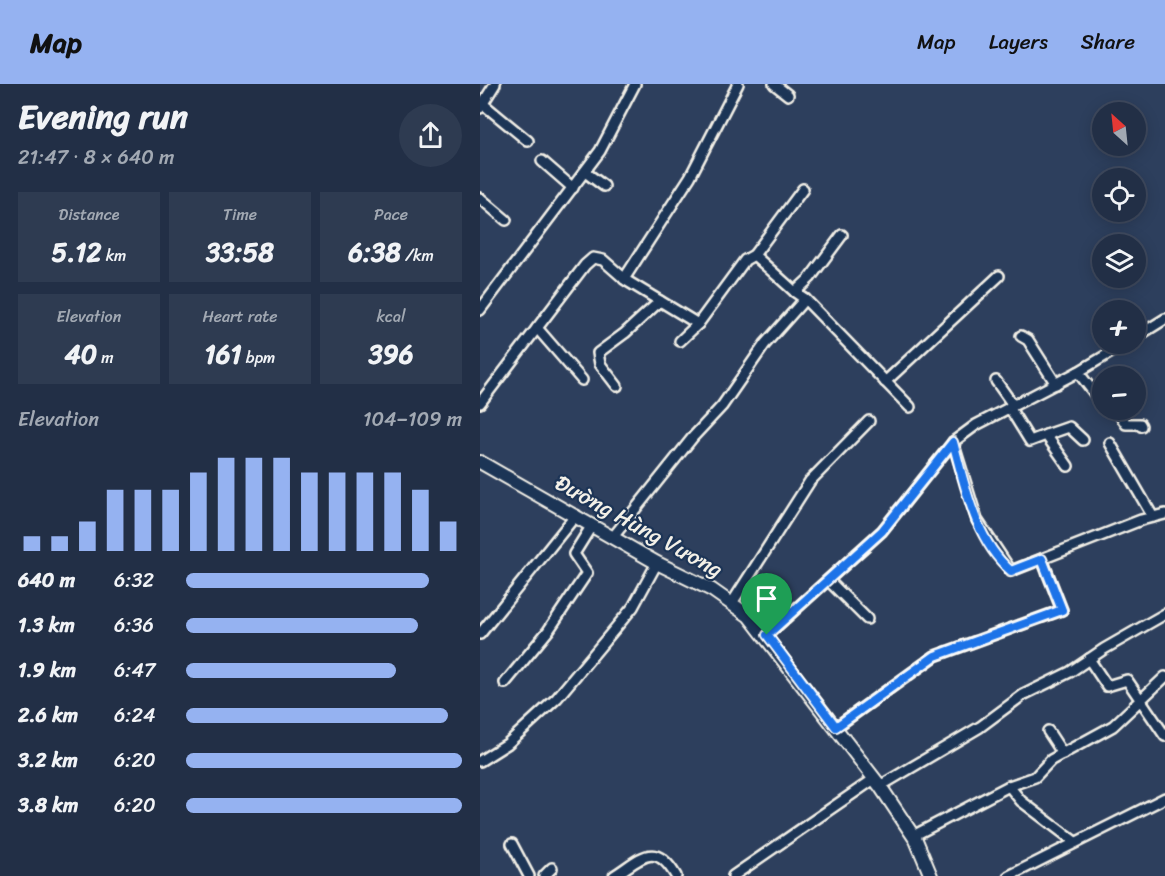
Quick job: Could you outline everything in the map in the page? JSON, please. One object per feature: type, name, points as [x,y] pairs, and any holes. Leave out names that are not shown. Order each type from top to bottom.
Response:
[{"type":"street","points":[[495,84],[481,106],[528,141]]},
{"type":"street","points":[[480,310],[600,151],[635,84]]},
{"type":"street","points":[[624,279],[690,177],[738,84]]},
{"type":"street","points":[[774,84],[788,95]]},
{"type":"street","points":[[542,161],[573,188]]},
{"type":"street","points":[[585,172],[604,186]]},
{"type":"street","points":[[680,341],[698,324],[745,260],[754,255],[803,189]]},
{"type":"street","points":[[480,198],[506,220]]},
{"type":"street","points":[[795,292],[810,278],[842,235]]},
{"type":"street","points":[[754,255],[805,299],[910,408]]},
{"type":"street","points":[[480,403],[585,265],[593,258],[603,260],[624,279],[698,324]]},
{"type":"street","points":[[885,382],[999,276]]},
{"type":"street","points":[[613,537],[693,437],[722,406],[765,344],[805,299]]},
{"type":"street","points":[[617,386],[600,364],[598,353],[626,333],[660,301]]},
{"type":"street","points":[[1146,331],[1165,319]]},
{"type":"street","points":[[537,328],[582,380]]},
{"type":"street","points":[[1022,336],[1028,340],[1056,384]]},
{"type":"street","points":[[767,635],[829,581],[893,520],[925,474],[953,442],[1011,406],[1056,384],[1108,354]]},
{"type":"street","points":[[1078,372],[1092,390]]},
{"type":"street","points":[[996,381],[1030,441],[1069,427],[1083,440]]},
{"type":"street","points":[[1123,420],[1126,424],[1140,424],[1141,426]]},
{"type":"street","points":[[732,603],[810,481],[869,421]]},
{"type":"street","points":[[1046,435],[1068,465]]},
{"type":"street","points":[[953,442],[977,520],[1008,568],[1016,570],[1165,514]]},
{"type":"street","points":[[1110,443],[1153,517]]},
{"type":"street","name":"Đường Hùng Vương","points":[[480,462],[732,603],[749,616],[767,635],[877,783],[913,836],[931,876]]},
{"type":"street","points":[[480,634],[576,515]]},
{"type":"street","points":[[505,683],[548,631],[587,573],[574,554],[592,525]]},
{"type":"street","points":[[836,727],[935,656],[1062,610],[1042,559]]},
{"type":"street","points":[[480,761],[507,744],[557,698],[633,607],[657,563]]},
{"type":"street","points":[[829,581],[867,619]]},
{"type":"street","points":[[733,876],[877,783],[980,727],[1023,695],[1071,672],[1165,614]]},
{"type":"street","points":[[1089,659],[1105,685],[1110,686],[1126,679],[1165,736]]},
{"type":"street","points":[[913,836],[1009,786],[1035,777],[1051,760],[1113,726],[1165,676]]},
{"type":"street","points":[[1048,731],[1063,754]]},
{"type":"street","points":[[1009,786],[1021,801],[1075,842]]},
{"type":"street","points":[[1009,876],[1165,798]]},
{"type":"street","points":[[512,844],[529,876]]},
{"type":"street","points":[[614,876],[647,855],[657,854],[664,857],[676,876]]},
{"type":"street","points":[[544,876],[552,868]]},
{"type":"route","points":[[953,442],[969,501],[988,540],[1011,571],[1042,559],[1062,609],[1044,618],[935,656],[836,727],[767,635],[829,581],[893,520],[925,474],[953,442]]}]
